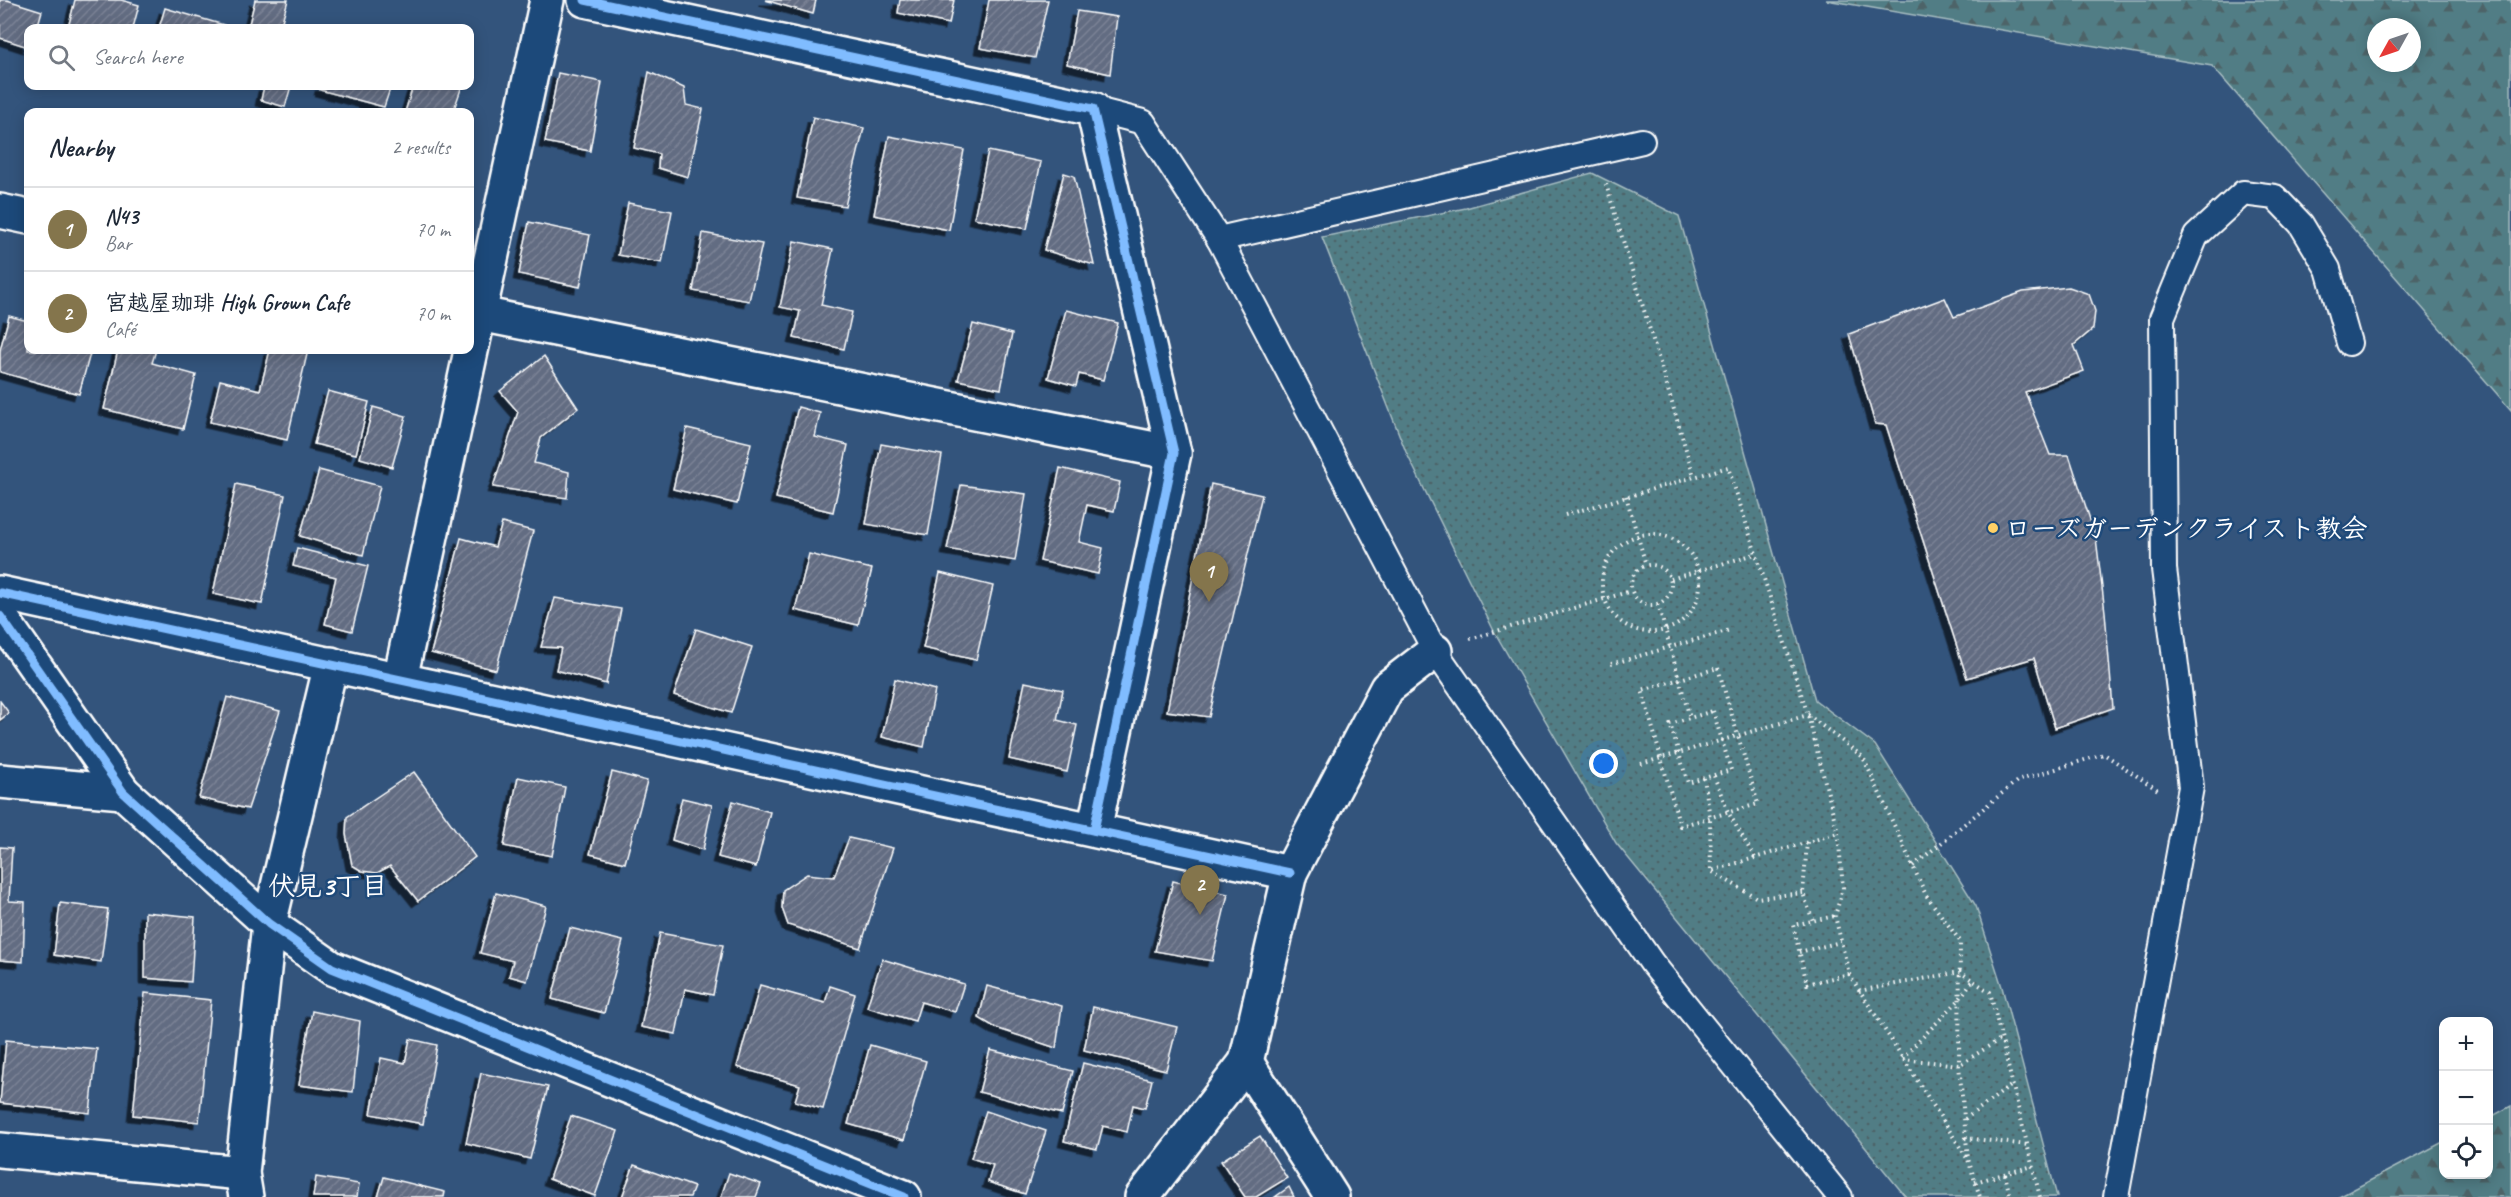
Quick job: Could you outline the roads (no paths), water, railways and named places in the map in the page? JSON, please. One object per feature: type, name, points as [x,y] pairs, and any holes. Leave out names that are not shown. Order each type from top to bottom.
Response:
[{"type":"street","points":[[547,0],[474,313],[1174,453]]},
{"type":"street","points":[[585,0],[1093,109],[1174,453],[1094,830]]},
{"type":"street","points":[[0,211],[24,216]]},
{"type":"street","points":[[400,679],[466,354]]},
{"type":"street","points":[[0,593],[1290,873]]},
{"type":"street","points":[[0,616],[123,792],[269,924],[332,968],[904,1197]]},
{"type":"street","points":[[1142,1197],[1246,1062],[1290,873],[1387,688],[1435,651]]},
{"type":"street","points":[[0,1150],[244,1185],[269,924],[331,664]]},
{"type":"street","points":[[0,781],[123,792]]},
{"type":"street","points":[[1246,1062],[1332,1197]]},
{"type":"lane","points":[[1093,109],[1143,122],[1218,239],[1435,651],[1653,963],[1840,1197]]},
{"type":"lane","points":[[1218,239],[1642,141]]},
{"type":"lane","points":[[2116,1197],[2191,787],[2164,569],[2162,318],[2196,236],[2243,193],[2276,197],[2301,224],[2328,268],[2349,343]]},
{"type":"place","name":"ローズガーデンクライスト教会","points":[[1993,528]]},
{"type":"place","name":"N43","points":[[1209,602]]},
{"type":"place","name":"宮越屋珈琲 High Grown Cafe","points":[[1200,915]]},
{"type":"district","name":"伏見3丁目","points":[[328,886]]}]
